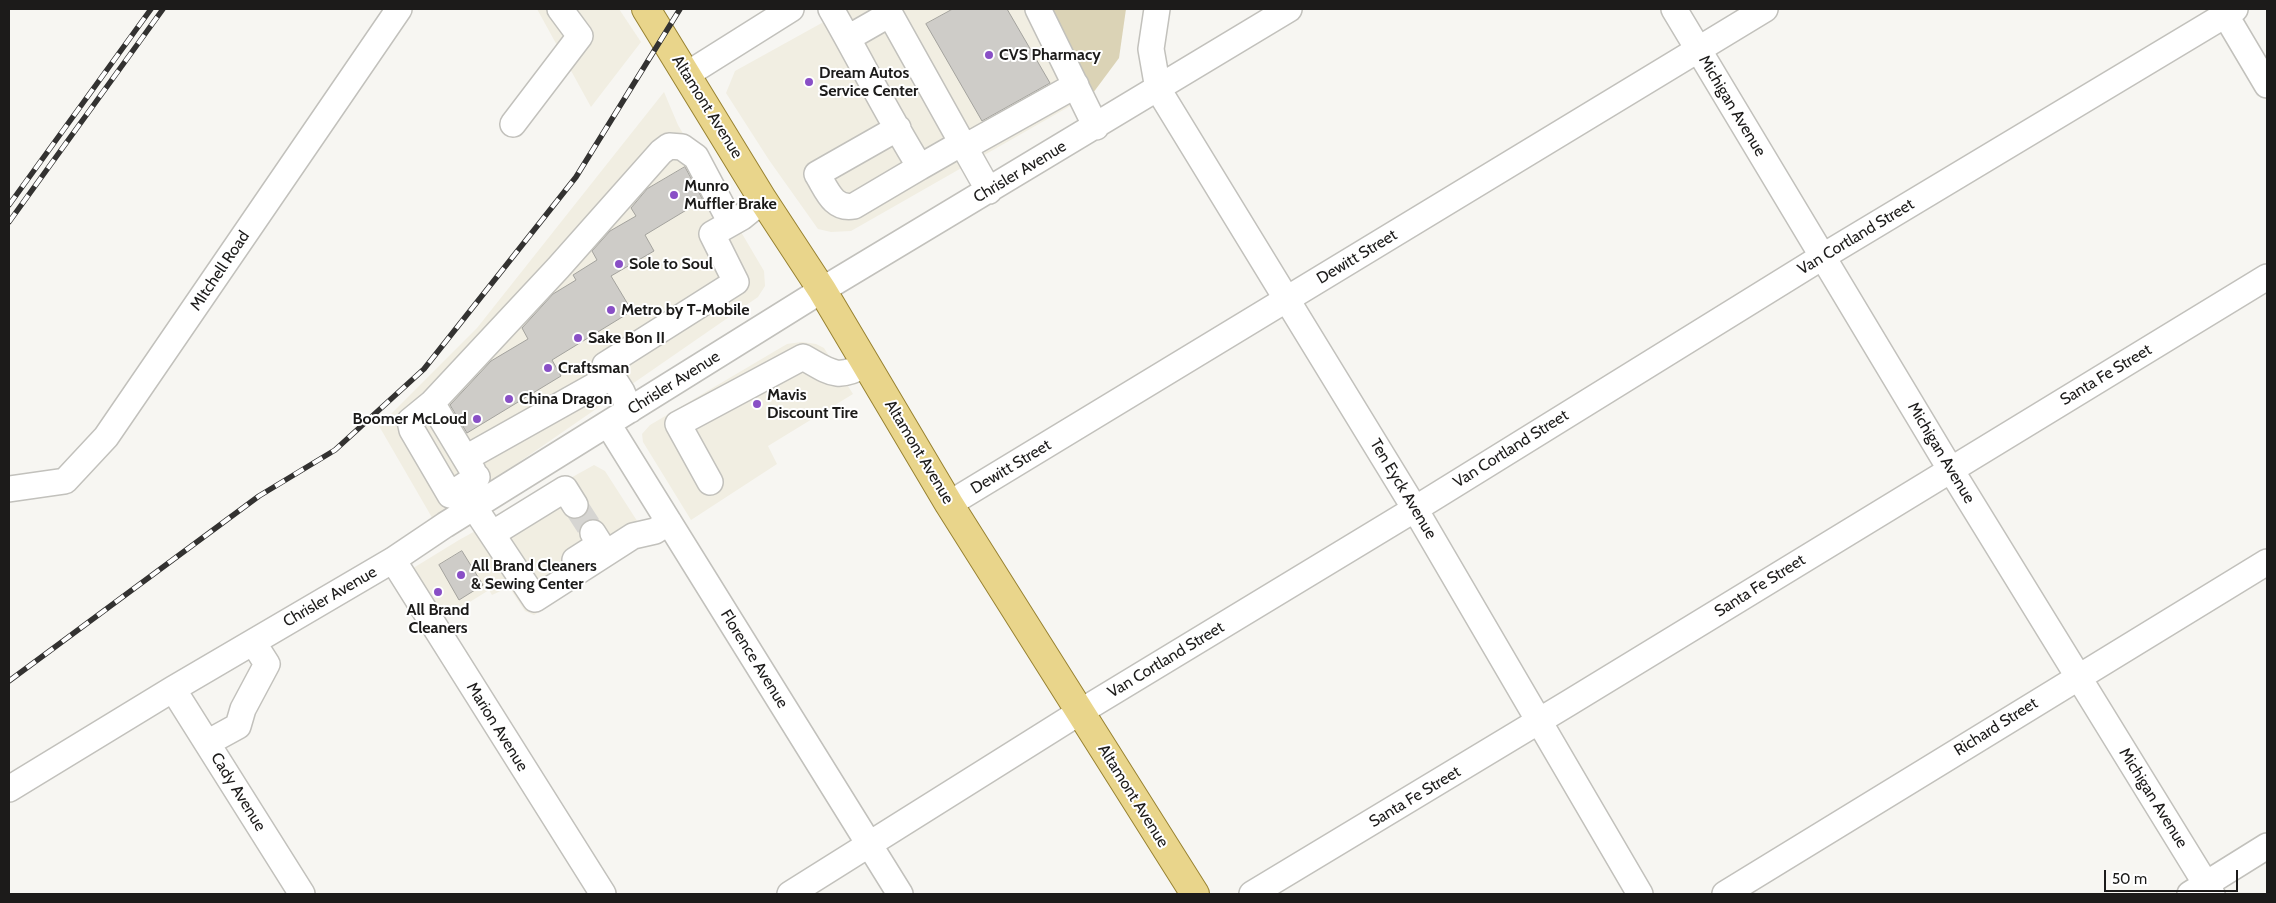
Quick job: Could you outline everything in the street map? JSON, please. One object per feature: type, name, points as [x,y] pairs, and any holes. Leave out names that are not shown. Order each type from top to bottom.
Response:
[{"type":"main road","name":"Altamont Avenue","points":[[646,9],[822,290],[949,504],[1195,894]]},
{"type":"street","name":"MItchell Road","points":[[9,489],[66,480],[106,437],[399,9]]},
{"type":"street","points":[[514,124],[580,36],[560,9]]},
{"type":"street","points":[[686,75],[791,9]]},
{"type":"street","points":[[832,9],[920,167]]},
{"type":"street","points":[[1038,9],[1096,127]]},
{"type":"street","points":[[1157,9],[1151,49],[1158,89]]},
{"type":"street","name":"Chrisler Avenue","points":[[9,788],[393,560],[476,485],[608,424],[822,290],[1096,127],[1289,9]]},
{"type":"street","name":"Michigan Avenue","points":[[1655,9],[1691,53],[2199,892]]},
{"type":"street","name":"Michigan Avenue","points":[[1674,9],[1691,53]]},
{"type":"street","name":"Dewitt Street","points":[[949,504],[1765,9]]},
{"type":"street","points":[[2227,11],[2267,86]]},
{"type":"street","name":"Van Cortland Street","points":[[790,894],[1080,712],[2227,11]]},
{"type":"street","points":[[848,38],[894,12],[989,191]]},
{"type":"street","points":[[898,128],[817,174],[833,202],[845,208],[854,206],[920,167],[1076,85]]},
{"type":"street","name":"Ten Eyck Avenue","points":[[1158,89],[1415,509],[1640,894]]},
{"type":"street","points":[[612,376],[476,485],[450,494],[412,430],[410,421],[432,403],[558,268],[660,152],[670,146],[682,147],[696,157],[731,223]]},
{"type":"street","points":[[630,410],[604,365],[736,282],[712,234],[764,200]]},
{"type":"street","name":"Santa Fe Street","points":[[1252,894],[1541,722],[1944,473],[2267,277]]},
{"type":"street","points":[[678,424],[803,357],[832,374],[851,373],[866,364]]},
{"type":"street","points":[[660,392],[710,482]]},
{"type":"street","points":[[432,403],[476,485],[497,541],[535,599],[633,536],[655,531],[669,522]]},
{"type":"street","name":"Florence Avenue","points":[[608,424],[900,894]]},
{"type":"street","points":[[497,541],[565,489],[575,505]]},
{"type":"street","points":[[497,541],[517,550],[540,584],[600,544],[593,533]]},
{"type":"street","name":"Marion Avenue","points":[[393,560],[603,894]]},
{"type":"street","name":"Richard Street","points":[[1726,894],[2267,562]]},
{"type":"street","points":[[207,744],[238,726],[243,709],[268,664],[253,642]]},
{"type":"street","name":"Cady Avenue","points":[[173,689],[302,894]]},
{"type":"street","points":[[2199,892],[2267,846]]},
{"type":"shaded area","points":[[537,9],[619,9],[641,42],[591,107]]},
{"type":"shaded area","points":[[847,9],[1049,9],[1093,93],[851,231],[831,232],[818,229],[769,160],[726,93],[735,71]]},
{"type":"shaded area","points":[[1049,9],[1126,9],[1119,58],[1093,93]]},
{"type":"shaded area","points":[[664,92],[678,125],[764,271],[765,286],[758,297],[434,521],[379,426],[477,328]]},
{"type":"shaded area","points":[[802,342],[816,344],[824,348],[853,394],[768,446],[777,464],[691,520],[643,442],[642,434],[650,425],[787,344]]},
{"type":"shaded area","points":[[594,465],[605,471],[650,541],[534,615],[525,611],[509,587],[492,595],[489,590],[441,620],[410,570],[459,540]]},
{"type":"building","name":"CVS Pharmacy","points":[[953,9],[1007,9],[1050,83],[982,121],[926,24]]},
{"type":"building","points":[[685,167],[703,200],[645,235],[654,251],[611,276],[632,311],[552,360],[561,376],[467,433],[450,405],[491,361],[528,339],[522,328],[553,294],[576,280],[573,275],[597,260],[592,251],[610,231],[636,216],[631,208],[647,189]]},
{"type":"building","name":"All Brand Cleaners & Sewing Center","points":[[462,551],[483,585],[459,600],[439,565]]},
{"type":"tunnel","points":[[575,505],[593,533]]},
{"type":"railway","points":[[9,205],[151,9]]},
{"type":"railway","points":[[9,222],[163,9]]},
{"type":"railway","points":[[9,681],[259,496],[335,450],[424,369],[576,177],[680,9]]},
{"type":"place","name":"CVS Pharmacy","points":[[989,55]]},
{"type":"place","name":"Dream Autos Service Center","points":[[809,82]]},
{"type":"place","name":"Munro Muffler Brake","points":[[674,195]]},
{"type":"place","name":"Sole to Soul","points":[[619,264]]},
{"type":"place","name":"Metro by T-Mobile","points":[[611,310]]},
{"type":"place","name":"Sake Bon II","points":[[578,338]]},
{"type":"place","name":"Craftsman","points":[[548,368]]},
{"type":"place","name":"China Dragon","points":[[509,399]]},
{"type":"place","name":"Mavis Discount Tire","points":[[757,404]]},
{"type":"place","name":"Boomer McLoud","points":[[477,419]]},
{"type":"place","name":"All Brand Cleaners & Sewing Center","points":[[461,575]]},
{"type":"place","name":"All Brand Cleaners","points":[[438,592]]}]
